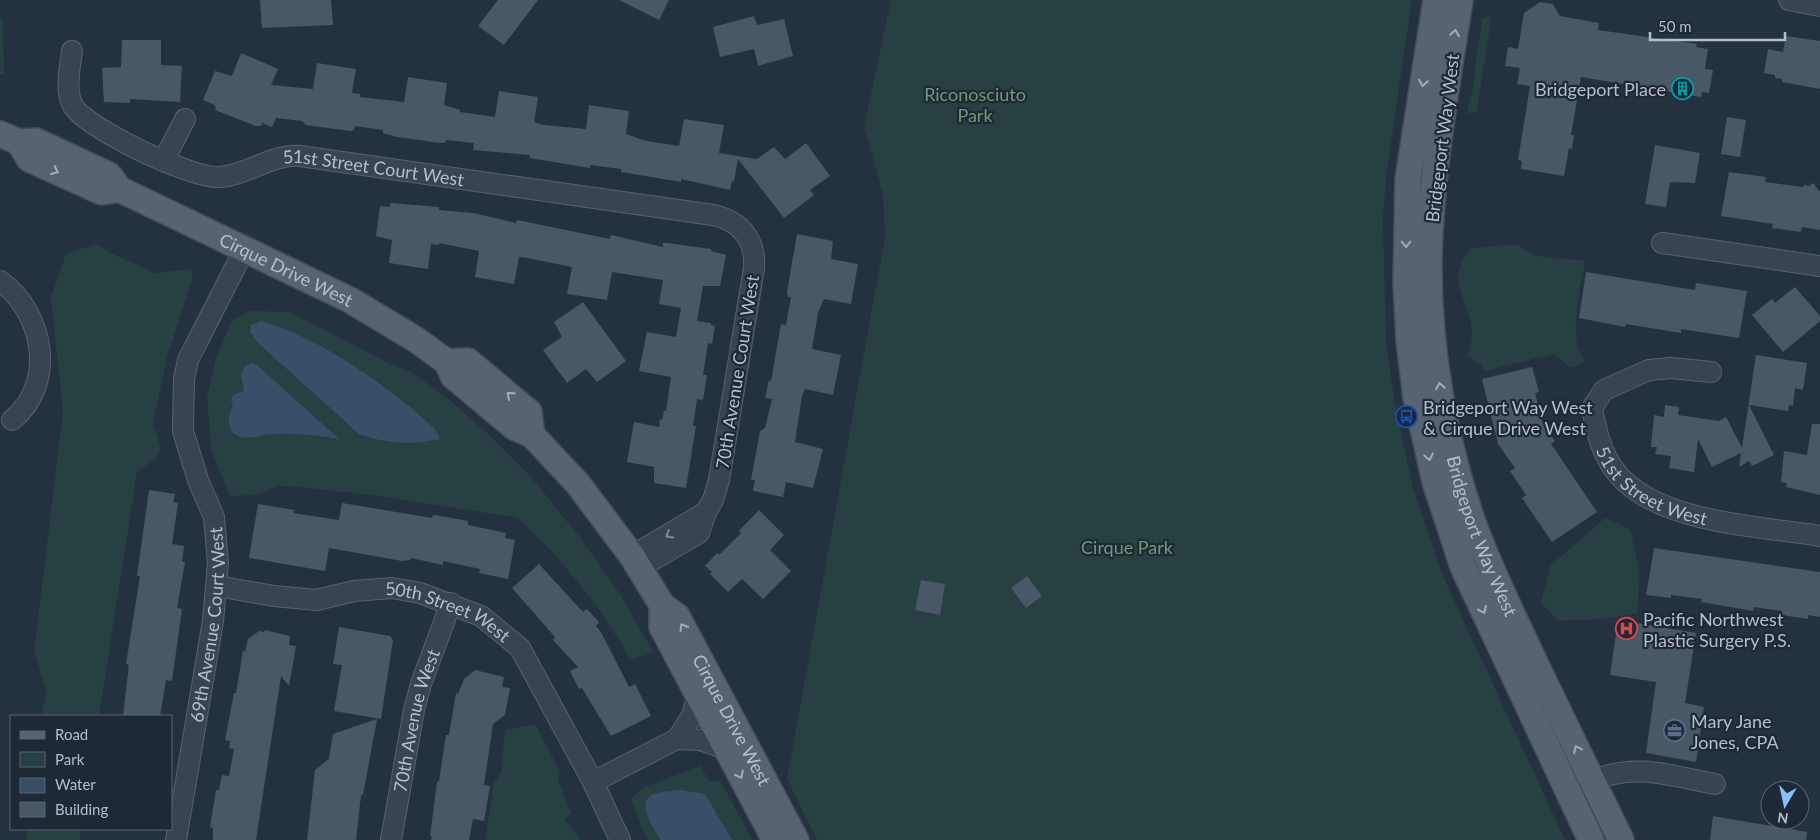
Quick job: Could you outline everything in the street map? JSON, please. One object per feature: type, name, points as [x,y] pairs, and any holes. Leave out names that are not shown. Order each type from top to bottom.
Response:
[{"type":"main road","name":"Bridgeport Way West","points":[[1436,0],[1408,179],[1406,220],[1408,341],[1416,398],[1435,482],[1463,568],[1591,840]]},
{"type":"main road","name":"Bridgeport Way West","points":[[1460,0],[1436,159],[1432,207],[1430,277],[1437,367],[1457,470],[1475,526],[1498,585],[1621,840]]},
{"type":"main road","name":"Cirque Drive West","points":[[9,138],[28,159],[102,192],[120,189],[350,300],[415,339],[446,362],[453,376],[514,427],[532,435],[578,484],[635,562],[662,605],[677,616],[695,647],[767,806],[775,840]]},
{"type":"main road","name":"Cirque Drive West","points":[[662,605],[662,628],[727,749],[767,806],[796,840]]},
{"type":"street","points":[[1789,0],[1820,6]]},
{"type":"street","name":"51st Street Court West","points":[[72,50],[69,86],[72,103],[77,112],[91,124],[193,173],[219,177],[277,157],[292,155],[713,215],[728,219],[744,232]]},
{"type":"street","points":[[164,160],[185,120]]},
{"type":"street","name":"70th Avenue Court West","points":[[635,562],[699,533],[718,486],[754,268],[754,250],[744,232]]},
{"type":"street","points":[[1662,243],[1820,266]]},
{"type":"street","name":"69th Avenue Court West","points":[[176,840],[218,586],[214,517],[198,480],[183,431],[184,379],[188,360],[245,248]]},
{"type":"street","points":[[0,281],[9,287],[32,318],[40,345],[37,384],[23,409],[12,420]]},
{"type":"street","name":"51st Street West","points":[[1711,372],[1670,368],[1649,370],[1604,390],[1592,408],[1603,451],[1616,472],[1635,491],[1658,504],[1693,516],[1820,536]]},
{"type":"street","name":"50th Street West","points":[[218,586],[274,596],[317,600],[354,592],[392,588],[420,593],[451,603],[488,621],[520,648],[593,782]]},
{"type":"street","name":"70th Avenue West","points":[[391,840],[416,701],[451,603]]},
{"type":"street","points":[[678,740],[692,716],[698,693]]},
{"type":"street","points":[[620,840],[593,782],[678,740],[700,740],[716,743],[727,749]]},
{"type":"street","points":[[1592,781],[1611,774],[1631,770],[1715,784]]},
{"type":"green space","name":"Cirque Park","points":[[891,0],[1412,0],[1386,176],[1383,221],[1386,343],[1395,404],[1413,488],[1442,574],[1565,840],[817,840],[787,779],[885,237],[883,194],[864,127]]},
{"type":"green space","points":[[1489,16],[1491,20],[1477,110],[1475,113],[1467,113],[1476,73],[1475,64],[1483,18]]},
{"type":"green space","points":[[0,18],[3,19],[4,75],[0,74]]},
{"type":"green space","points":[[96,244],[155,273],[193,269],[192,279],[167,358],[153,423],[161,450],[154,460],[137,472],[99,715],[42,715],[46,691],[34,651],[63,413],[51,297],[66,254]]},
{"type":"green space","points":[[1517,244],[1531,253],[1540,256],[1585,260],[1576,313],[1576,327],[1580,352],[1586,362],[1570,368],[1554,354],[1485,371],[1482,366],[1467,356],[1472,333],[1458,281],[1463,260],[1471,248]]},
{"type":"green space","points":[[250,311],[290,312],[390,364],[408,370],[446,397],[487,433],[531,477],[578,535],[620,594],[654,653],[631,659],[597,606],[553,552],[518,518],[380,496],[300,487],[280,486],[256,495],[230,496],[211,449],[207,397],[217,355],[232,321]]},
{"type":"green space","points":[[1605,518],[1630,529],[1640,575],[1637,613],[1604,619],[1558,621],[1541,603],[1550,566]]},
{"type":"green space","points":[[535,724],[560,771],[558,780],[571,812],[565,820],[581,840],[485,840],[494,783],[501,772],[505,730]]},
{"type":"green space","points":[[701,766],[709,782],[720,780],[752,840],[647,840],[631,799],[642,788]]},
{"type":"green space","points":[[28,830],[81,830],[80,840],[26,840]]},
{"type":"water","points":[[261,321],[307,339],[354,366],[418,414],[436,430],[440,439],[420,442],[389,442],[359,434],[257,342],[250,332],[251,325]]},
{"type":"water","points":[[252,363],[257,365],[339,439],[290,434],[269,434],[246,438],[234,434],[229,423],[233,406],[231,401],[233,395],[244,391],[241,374],[245,366]]},
{"type":"water","points":[[681,790],[705,794],[732,840],[661,840],[647,815],[647,801],[650,796],[657,793]]},
{"type":"building","points":[[260,0],[331,0],[333,25],[262,28]]},
{"type":"building","points":[[498,0],[538,0],[504,45],[478,26]]},
{"type":"building","points":[[619,0],[669,0],[659,20]]},
{"type":"building","name":"Bridgeport Place","points":[[1540,2],[1553,4],[1560,16],[1599,23],[1598,30],[1697,44],[1696,47],[1708,49],[1705,69],[1713,70],[1709,93],[1702,92],[1701,97],[1581,77],[1571,135],[1574,135],[1572,149],[1569,148],[1564,176],[1521,169],[1522,161],[1518,160],[1530,86],[1517,84],[1520,68],[1505,66],[1508,47],[1518,49],[1524,13]]},
{"type":"building","points":[[754,16],[757,25],[784,19],[793,56],[758,66],[754,49],[720,57],[713,27]]},
{"type":"building","points":[[1786,36],[1820,41],[1820,89],[1782,82],[1782,79],[1775,78],[1775,75],[1764,73],[1768,49],[1783,52]]},
{"type":"building","points":[[122,40],[161,40],[161,65],[182,66],[180,102],[130,99],[130,103],[104,102],[102,68],[121,67]]},
{"type":"building","points":[[241,53],[278,69],[271,85],[313,89],[317,63],[356,69],[352,93],[360,94],[360,97],[404,102],[408,77],[447,83],[444,105],[460,110],[460,112],[495,117],[499,91],[538,97],[534,122],[543,125],[586,129],[589,105],[629,111],[626,134],[646,141],[679,146],[684,119],[724,125],[719,153],[757,159],[774,147],[785,159],[806,143],[830,176],[810,190],[814,195],[784,218],[738,159],[734,181],[732,181],[730,190],[681,179],[681,182],[621,172],[621,169],[590,165],[590,168],[529,158],[530,155],[473,150],[474,143],[446,140],[445,143],[441,143],[397,137],[383,133],[383,130],[355,126],[354,130],[350,131],[306,125],[302,121],[276,118],[272,127],[262,123],[261,126],[256,126],[215,110],[216,107],[213,104],[203,100],[215,71],[232,76]]},
{"type":"building","points":[[1727,117],[1746,120],[1740,157],[1721,154]]},
{"type":"building","points":[[1655,145],[1700,153],[1695,183],[1670,182],[1666,207],[1645,204]]},
{"type":"building","points":[[1729,172],[1766,177],[1765,182],[1803,187],[1813,183],[1820,192],[1820,230],[1802,227],[1801,232],[1772,228],[1773,224],[1721,216]]},
{"type":"building","points":[[390,203],[439,207],[439,210],[473,213],[516,223],[517,220],[610,239],[611,235],[663,247],[663,243],[668,243],[711,249],[711,251],[726,255],[720,286],[703,286],[697,321],[711,323],[711,325],[715,326],[712,344],[708,343],[703,375],[707,375],[703,400],[697,399],[693,426],[696,426],[686,488],[654,483],[654,467],[627,462],[634,422],[659,427],[660,419],[662,420],[664,411],[666,411],[671,377],[639,371],[647,332],[676,337],[681,308],[659,304],[663,280],[612,272],[607,300],[567,294],[572,267],[527,258],[519,257],[514,284],[475,277],[479,251],[439,243],[439,245],[431,244],[428,269],[389,263],[392,240],[376,236],[380,206],[390,207]]},
{"type":"building","points":[[797,234],[833,241],[831,259],[858,264],[851,304],[824,299],[818,313],[812,349],[841,355],[833,395],[805,389],[802,396],[795,442],[823,449],[813,488],[786,482],[783,497],[753,491],[755,480],[751,480],[760,431],[765,428],[772,399],[765,398],[769,380],[771,381],[781,324],[786,325],[791,297],[788,297],[787,292]]},
{"type":"building","points":[[1586,272],[1695,290],[1696,283],[1747,291],[1739,338],[1681,329],[1681,333],[1626,324],[1625,327],[1579,318]]},
{"type":"building","points":[[1795,287],[1820,316],[1820,321],[1783,352],[1752,315],[1772,299],[1775,303]]},
{"type":"building","points":[[583,302],[626,361],[597,382],[586,369],[567,383],[543,350],[562,337],[554,322]]},
{"type":"building","points":[[1756,355],[1807,363],[1803,390],[1795,388],[1793,406],[1789,405],[1788,411],[1749,405],[1774,455],[1752,466],[1749,461],[1739,467],[1741,453],[1712,467],[1698,439],[1694,472],[1669,468],[1671,456],[1655,454],[1657,447],[1651,447],[1654,415],[1664,417],[1665,405],[1679,407],[1678,415],[1719,421],[1726,417],[1742,448]]},
{"type":"building","points":[[1532,367],[1539,392],[1535,393],[1543,424],[1555,441],[1551,444],[1597,512],[1552,542],[1522,498],[1526,495],[1510,471],[1515,468],[1498,444],[1482,379]]},
{"type":"building","points":[[1812,424],[1820,424],[1820,495],[1786,487],[1787,483],[1781,482],[1784,451],[1807,455]]},
{"type":"building","points":[[149,490],[175,494],[173,502],[178,503],[172,544],[184,546],[182,562],[185,562],[177,608],[182,609],[172,681],[166,680],[160,715],[123,715],[129,665],[126,664],[140,576],[137,576]]},
{"type":"building","points":[[342,503],[432,518],[433,515],[468,521],[468,525],[506,533],[505,538],[515,540],[508,579],[479,573],[480,569],[443,561],[443,565],[411,558],[410,560],[402,561],[329,548],[325,571],[249,558],[258,504],[294,510],[293,513],[339,520]]},
{"type":"building","points":[[759,510],[784,535],[770,550],[791,571],[763,599],[742,579],[728,592],[710,574],[712,572],[705,566],[741,533],[739,531]]},
{"type":"building","points":[[1654,548],[1820,572],[1820,617],[1808,615],[1808,619],[1781,615],[1782,611],[1754,607],[1753,611],[1701,602],[1702,599],[1671,595],[1671,598],[1646,595]]},
{"type":"building","points":[[539,564],[583,612],[587,609],[599,622],[596,626],[601,632],[629,687],[635,684],[651,716],[611,736],[582,688],[579,689],[570,671],[578,667],[553,640],[555,637],[512,588]]},
{"type":"building","points":[[1027,576],[1042,596],[1026,608],[1011,588]]},
{"type":"building","points":[[921,580],[945,584],[940,615],[915,610]]},
{"type":"building","points":[[1618,620],[1696,633],[1685,703],[1704,707],[1696,762],[1646,753],[1656,682],[1610,675]]},
{"type":"building","points":[[339,627],[390,636],[393,640],[381,719],[334,711],[342,665],[333,664]]},
{"type":"building","points":[[265,630],[290,636],[289,645],[296,646],[289,686],[281,676],[256,840],[213,840],[213,828],[210,827],[216,790],[219,790],[222,775],[229,776],[234,749],[229,748],[230,741],[225,740],[243,651],[245,652],[248,639],[259,631],[264,632]]},
{"type":"building","points":[[475,670],[504,677],[502,687],[510,688],[505,715],[493,724],[484,785],[490,786],[484,821],[473,819],[469,840],[431,840],[437,782],[439,781],[446,735],[449,735],[456,693],[458,694],[464,679]]},
{"type":"building","points":[[377,719],[363,795],[361,795],[356,840],[307,840],[315,770],[329,759],[333,734]]},
{"type":"building","points":[[1713,816],[1760,824],[1760,830],[1807,832],[1806,840],[1710,840]]},
{"type":"place","name":"Bridgeport Place","points":[[1682,89]]},
{"type":"place","name":"Bridgeport Way West & Cirque Drive West","points":[[1407,417]]},
{"type":"place","name":"Pacific Northwest Plastic Surgery P.S.","points":[[1627,629]]},
{"type":"place","name":"Mary Jane Jones, CPA","points":[[1675,731]]},
{"type":"park label","name":"Riconosciuto Park","points":[[975,104]]}]
